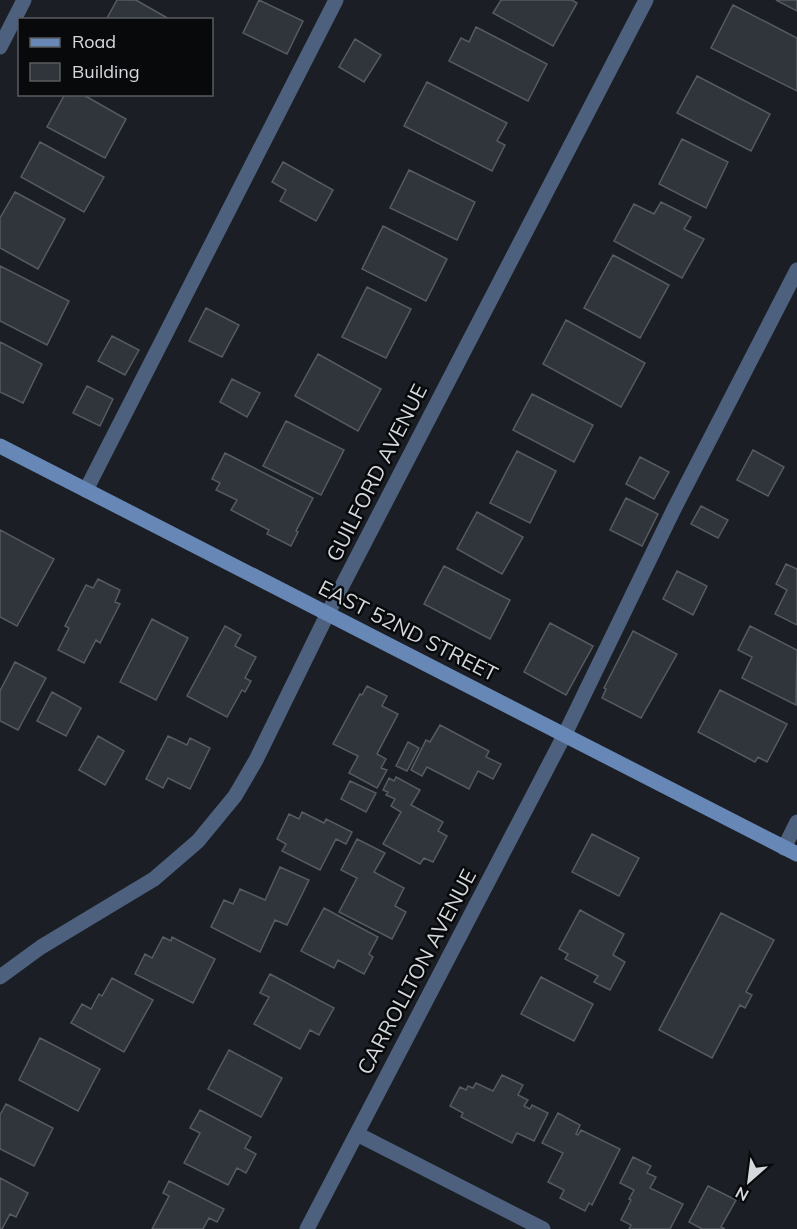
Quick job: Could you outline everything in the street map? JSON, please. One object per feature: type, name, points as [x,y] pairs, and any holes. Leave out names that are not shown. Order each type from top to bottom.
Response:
[{"type":"street","points":[[0,47],[24,0]]},
{"type":"street","points":[[86,489],[336,0]]},
{"type":"street","name":"GUILFORD AVENUE","points":[[0,977],[30,954],[154,879],[198,841],[223,812],[250,772],[328,613],[646,0]]},
{"type":"street","name":"CARROLLTON AVENUE","points":[[307,1229],[565,734],[674,509],[797,270]]},
{"type":"street","name":"EAST 52ND STREET","points":[[0,446],[790,851]]},
{"type":"street","points":[[790,851],[797,822]]},
{"type":"street","points":[[357,1134],[543,1229]]},
{"type":"building","points":[[117,0],[136,0],[168,18],[107,18]]},
{"type":"building","points":[[259,0],[303,21],[287,54],[243,33]]},
{"type":"building","points":[[501,0],[572,0],[577,3],[553,46],[493,13]]},
{"type":"building","points":[[776,0],[797,0],[797,11]]},
{"type":"building","points":[[733,5],[797,38],[797,91],[711,48]]},
{"type":"building","points":[[476,27],[547,64],[528,101],[449,61],[461,38],[469,42]]},
{"type":"building","points":[[355,39],[381,55],[364,82],[339,67]]},
{"type":"building","points":[[697,76],[770,114],[751,151],[677,113]]},
{"type":"building","points":[[427,82],[507,123],[497,141],[505,145],[492,171],[404,126]]},
{"type":"building","points":[[64,96],[86,96],[126,119],[105,158],[47,127]]},
{"type":"building","points":[[682,139],[728,162],[706,208],[659,184]]},
{"type":"building","points":[[40,142],[104,177],[84,212],[21,177]]},
{"type":"building","points":[[283,162],[333,190],[316,221],[280,201],[286,190],[272,182]]},
{"type":"building","points":[[409,170],[475,202],[457,240],[390,208]]},
{"type":"building","points":[[15,192],[65,219],[38,269],[0,248],[0,218]]},
{"type":"building","points":[[661,202],[691,217],[684,229],[704,239],[682,278],[614,241],[634,204],[654,214]]},
{"type":"building","points":[[383,226],[447,259],[426,301],[362,269]]},
{"type":"building","points":[[613,255],[669,285],[640,338],[584,308]]},
{"type":"building","points":[[0,266],[69,301],[47,345],[0,321]]},
{"type":"building","points":[[367,287],[411,309],[386,358],[342,337]]},
{"type":"building","points":[[206,308],[239,325],[222,357],[189,341]]},
{"type":"building","points":[[566,320],[645,363],[621,407],[543,364]]},
{"type":"building","points":[[112,336],[139,350],[125,375],[98,361]]},
{"type":"building","points":[[0,342],[42,364],[23,403],[0,392]]},
{"type":"building","points":[[318,354],[381,389],[358,431],[295,396]]},
{"type":"building","points":[[232,379],[260,393],[247,417],[220,402]]},
{"type":"building","points":[[87,386],[113,399],[100,426],[73,413]]},
{"type":"building","points":[[532,394],[593,425],[574,462],[513,430]]},
{"type":"building","points":[[286,421],[344,450],[321,495],[263,466]]},
{"type":"building","points":[[753,450],[784,467],[768,496],[737,480]]},
{"type":"building","points":[[517,451],[556,471],[530,523],[490,503]]},
{"type":"building","points":[[225,453],[313,498],[291,546],[267,534],[269,530],[231,510],[237,500],[216,490],[220,483],[212,479]]},
{"type":"building","points":[[640,457],[669,472],[654,499],[626,484]]},
{"type":"building","points":[[626,498],[658,514],[642,546],[610,530]]},
{"type":"building","points":[[701,506],[728,520],[718,538],[691,524]]},
{"type":"building","points":[[477,512],[523,537],[502,574],[457,549]]},
{"type":"building","points":[[0,530],[54,559],[17,626],[0,617]]},
{"type":"building","points":[[786,564],[797,569],[797,625],[775,614],[787,590],[776,584]]},
{"type":"building","points":[[444,566],[510,600],[490,639],[424,604]]},
{"type":"building","points":[[677,571],[707,586],[693,615],[663,599]]},
{"type":"building","points":[[98,579],[120,590],[115,602],[120,604],[100,643],[96,640],[84,663],[58,650],[69,628],[65,626],[86,585],[93,588]]},
{"type":"building","points":[[152,619],[188,638],[156,700],[120,682]]},
{"type":"building","points":[[550,623],[593,646],[566,695],[524,672]]},
{"type":"building","points":[[225,626],[241,635],[235,646],[256,657],[245,678],[251,681],[245,692],[242,690],[227,717],[187,696]]},
{"type":"building","points":[[750,626],[797,650],[796,705],[742,678],[752,657],[738,650]]},
{"type":"building","points":[[633,631],[677,654],[641,718],[602,698],[606,689],[604,688]]},
{"type":"building","points":[[15,662],[46,678],[18,730],[0,721],[0,691]]},
{"type":"building","points":[[367,686],[387,696],[382,706],[398,714],[377,754],[386,759],[381,768],[387,770],[377,788],[349,773],[358,756],[333,744],[360,694],[362,695]]},
{"type":"building","points":[[720,690],[787,724],[767,762],[758,757],[755,762],[698,732]]},
{"type":"building","points":[[52,692],[81,708],[66,736],[37,721]]},
{"type":"building","points":[[440,725],[489,751],[486,757],[501,764],[493,779],[478,771],[469,789],[427,767],[422,776],[411,770],[426,740],[430,742]]},
{"type":"building","points":[[98,736],[124,751],[105,785],[79,770]]},
{"type":"building","points":[[168,736],[187,745],[190,738],[210,748],[190,789],[168,778],[163,788],[146,779]]},
{"type":"building","points":[[408,742],[419,748],[407,771],[396,766]]},
{"type":"building","points":[[396,777],[420,790],[411,805],[443,822],[438,831],[447,836],[433,862],[424,858],[420,864],[383,844],[401,812],[391,806],[395,799],[386,795],[388,792],[383,790],[389,778],[394,781]]},
{"type":"building","points":[[350,781],[376,793],[366,812],[341,799]]},
{"type":"building","points":[[302,812],[324,823],[326,819],[352,832],[346,844],[336,839],[320,870],[282,851],[286,844],[277,839],[289,814],[299,819]]},
{"type":"building","points":[[592,834],[639,858],[619,896],[572,872]]},
{"type":"building","points":[[357,839],[385,853],[374,872],[404,888],[395,906],[406,912],[392,939],[339,912],[357,878],[341,870]]},
{"type":"building","points":[[280,867],[309,880],[287,925],[275,920],[260,952],[211,927],[224,900],[233,904],[240,889],[265,900]]},
{"type":"building","points":[[324,908],[378,937],[369,954],[373,957],[364,974],[338,960],[334,968],[301,951]]},
{"type":"building","points":[[580,910],[624,934],[613,955],[625,962],[610,990],[594,982],[598,976],[565,959],[568,954],[559,949]]},
{"type":"building","points":[[721,913],[774,940],[746,992],[752,995],[745,1008],[740,1005],[712,1058],[659,1030]]},
{"type":"building","points":[[163,937],[171,941],[172,937],[215,959],[193,1003],[135,974],[145,954],[152,958]]},
{"type":"building","points":[[270,974],[334,1008],[319,1035],[310,1030],[300,1049],[254,1024],[269,997],[260,993]]},
{"type":"building","points":[[541,977],[593,1004],[574,1041],[521,1014]]},
{"type":"building","points":[[112,978],[153,1000],[124,1052],[71,1023],[82,1004],[91,1009],[99,994],[102,996]]},
{"type":"building","points":[[40,1038],[100,1069],[78,1111],[19,1080]]},
{"type":"building","points":[[229,1050],[282,1078],[261,1117],[208,1089]]},
{"type":"building","points":[[502,1075],[523,1085],[518,1095],[528,1100],[524,1106],[530,1109],[532,1105],[548,1113],[534,1141],[517,1133],[512,1143],[461,1117],[463,1113],[450,1106],[460,1087],[466,1090],[468,1086],[473,1088],[476,1083],[493,1091]]},
{"type":"building","points":[[6,1104],[53,1128],[34,1166],[0,1149],[0,1115]]},
{"type":"building","points":[[200,1110],[251,1137],[245,1148],[256,1154],[246,1173],[237,1168],[228,1185],[184,1163],[200,1133],[190,1128]]},
{"type":"building","points":[[558,1113],[580,1125],[576,1134],[578,1135],[581,1130],[620,1149],[592,1205],[589,1203],[585,1211],[560,1198],[564,1190],[548,1182],[563,1153],[542,1143]]},
{"type":"building","points":[[633,1157],[651,1166],[647,1173],[656,1177],[650,1188],[683,1204],[670,1229],[629,1229],[631,1225],[621,1220],[634,1190],[620,1183]]},
{"type":"building","points":[[0,1178],[28,1193],[16,1217],[10,1214],[2,1229],[0,1229]]},
{"type":"building","points":[[169,1181],[224,1209],[217,1222],[209,1218],[203,1229],[152,1229],[169,1196],[163,1193]]},
{"type":"building","points":[[708,1186],[736,1200],[721,1227],[725,1229],[702,1229],[689,1222]]}]
